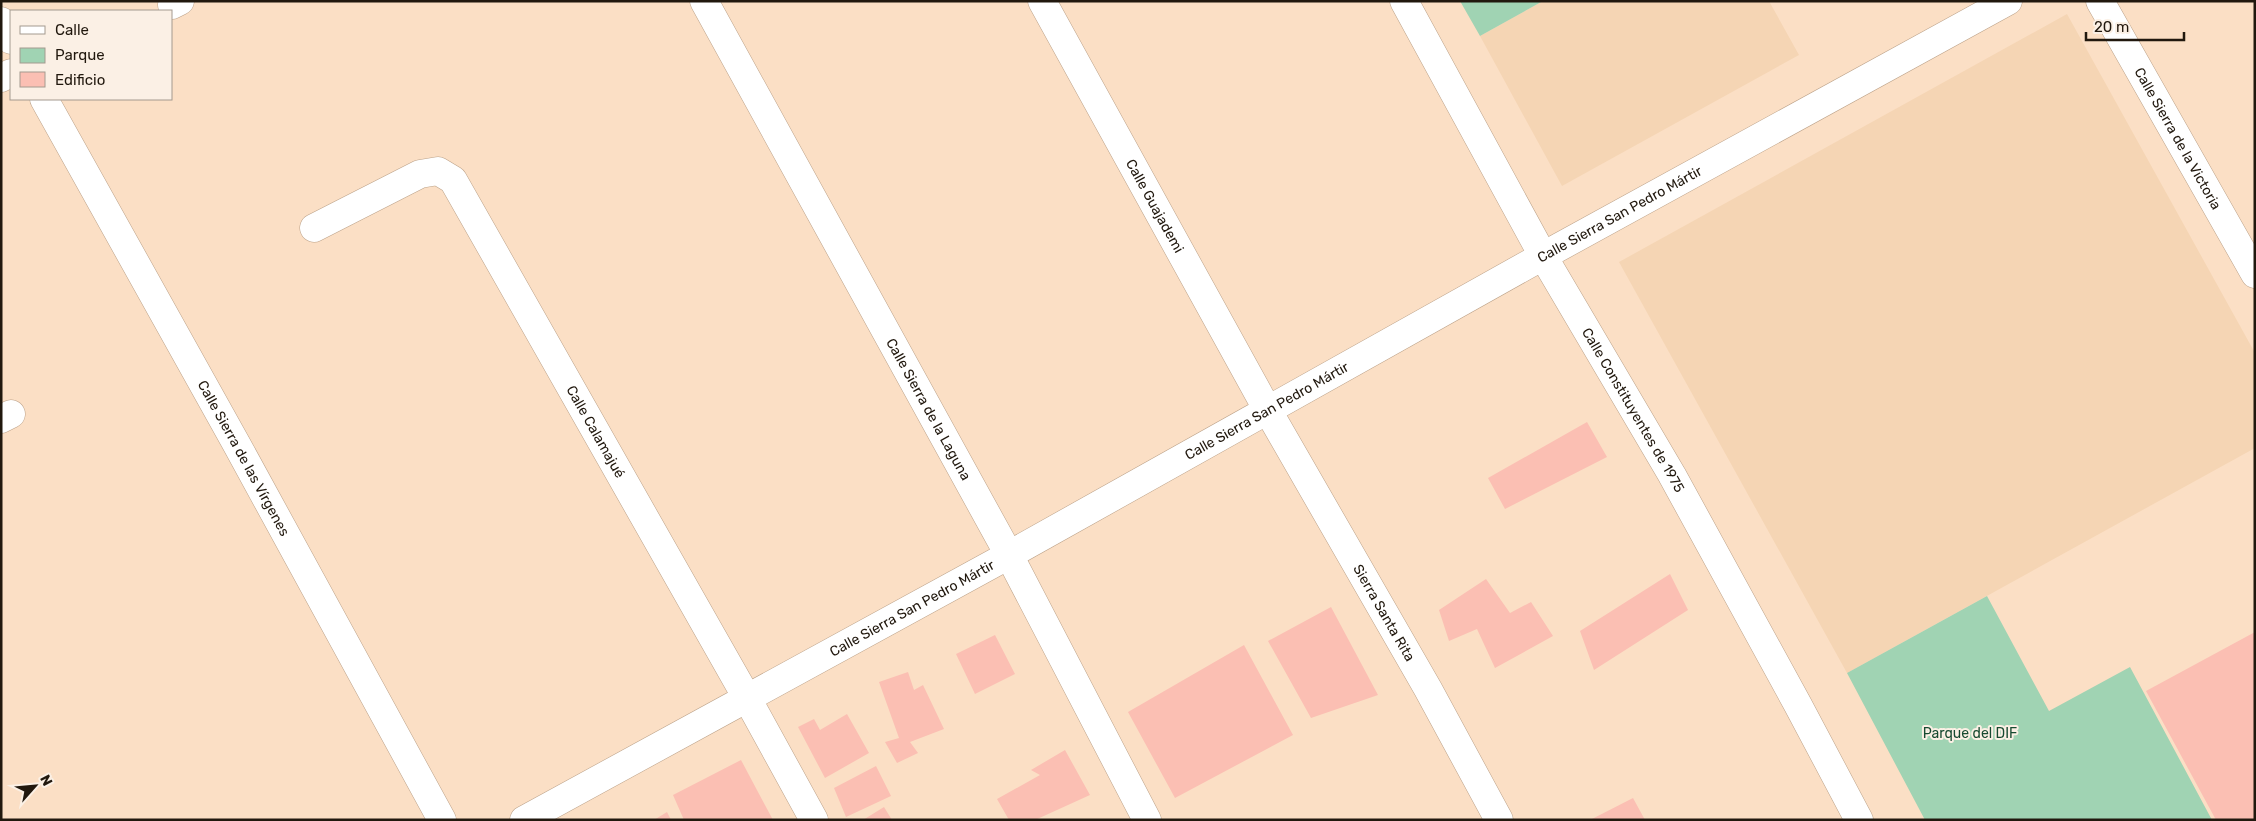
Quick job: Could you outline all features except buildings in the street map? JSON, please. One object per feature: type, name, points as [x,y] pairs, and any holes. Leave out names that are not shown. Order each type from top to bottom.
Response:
[{"type":"street","name":"Calle Sierra de la Laguna","points":[[704,1],[1009,555],[1148,820]]},
{"type":"street","name":"Calle Guajademi","points":[[1042,1],[1267,409]]},
{"type":"street","name":"Calle Constituyentes de 1975","points":[[1404,1],[1543,256],[1672,474],[1798,705],[1858,820]]},
{"type":"street","name":"Calle Sierra San Pedro Mártir","points":[[524,820],[1009,555],[1267,409],[2008,1]]},
{"type":"street","name":"Calle Sierra de la Victoria","points":[[2100,1],[2255,274]]},
{"type":"street","points":[[1,21],[10,38]]},
{"type":"street","name":"Calle Sierra de las Vírgenes","points":[[45,100],[237,444],[442,820]]},
{"type":"street","name":"Calle Calamajué","points":[[314,228],[420,174],[438,171],[453,180],[748,698],[814,820]]},
{"type":"street","name":"Sierra Santa Rita","points":[[1267,409],[1428,689],[1499,820]]},
{"type":"shaded area","points":[[1543,1],[1769,1],[1799,55],[1562,186],[1480,36]]},
{"type":"shaded area","points":[[2067,14],[2255,353],[2255,448],[1847,673],[1619,262]]},
{"type":"green space","points":[[1460,1],[1543,1],[1480,36]]},
{"type":"green space","name":"Parque del DIF","points":[[1987,596],[2049,711],[2130,667],[2212,820],[1925,820],[1847,673]]}]
